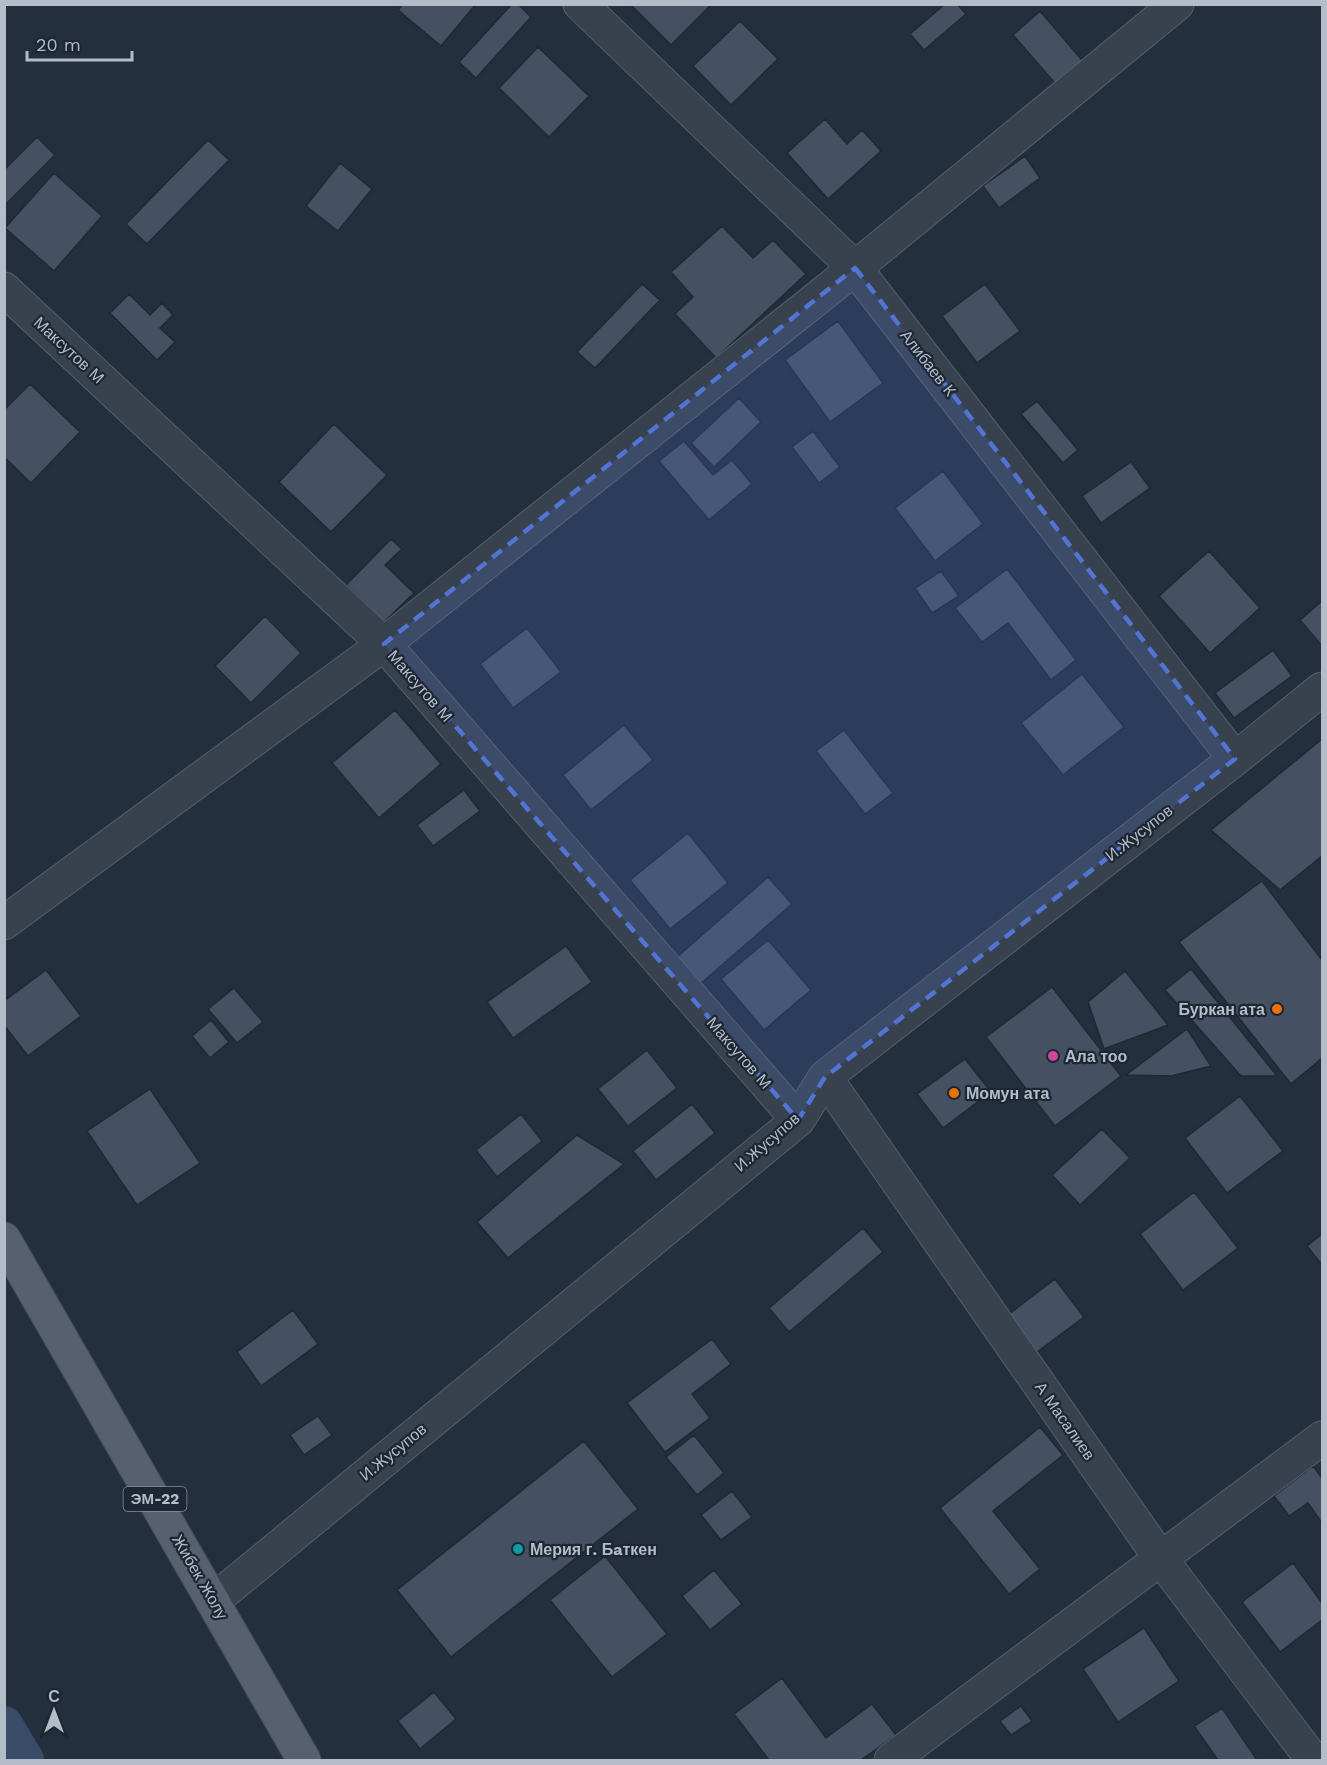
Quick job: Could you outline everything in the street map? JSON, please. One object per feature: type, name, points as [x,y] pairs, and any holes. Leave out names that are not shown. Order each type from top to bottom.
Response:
[{"type":"main road","name":"Жибек Жолу","points":[[4,1239],[304,1761]]},
{"type":"street","name":"Алибаев К","points":[[580,4],[855,268],[1235,759]]},
{"type":"street","points":[[4,923],[384,644],[855,268],[1177,4]]},
{"type":"street","name":"Максутов М","points":[[4,289],[384,644],[798,1120]]},
{"type":"street","name":"И.Жусупов","points":[[213,1601],[798,1120],[825,1077],[1323,689]]},
{"type":"street","name":"А Масалиев","points":[[825,1077],[1161,1559],[1313,1761]]},
{"type":"street","points":[[891,1761],[1323,1438]]},
{"type":"highlighted area","points":[[855,268],[1235,759],[825,1077],[798,1120],[384,644]]},
{"type":"building","points":[[403,4],[476,4],[441,46],[398,10]]},
{"type":"building","points":[[512,4],[518,4],[531,17],[476,78],[459,62]]},
{"type":"building","points":[[630,4],[712,4],[671,45]]},
{"type":"building","points":[[945,4],[957,4],[966,14],[924,50],[910,34]]},
{"type":"building","points":[[1040,11],[1087,66],[1060,89],[1013,35]]},
{"type":"building","points":[[740,21],[778,59],[731,105],[693,66]]},
{"type":"building","points":[[538,47],[589,96],[549,137],[499,88]]},
{"type":"building","points":[[825,119],[847,144],[862,130],[881,151],[828,199],[787,153]]},
{"type":"building","points":[[37,137],[55,155],[4,206],[4,170]]},
{"type":"building","points":[[208,140],[229,160],[147,244],[126,224]]},
{"type":"building","points":[[1025,156],[1040,178],[999,208],[983,186]]},
{"type":"building","points":[[340,163],[372,189],[338,231],[306,206]]},
{"type":"building","points":[[54,173],[102,216],[54,271],[5,228]]},
{"type":"building","points":[[722,226],[753,258],[773,240],[806,274],[716,358],[675,314],[693,297],[671,272]]},
{"type":"building","points":[[642,284],[660,300],[595,368],[577,352]]},
{"type":"building","points":[[985,284],[1020,331],[977,363],[942,316]]},
{"type":"building","points":[[129,294],[150,315],[162,303],[173,315],[160,328],[175,342],[157,360],[110,313]]},
{"type":"building","points":[[838,321],[883,383],[830,422],[785,360]]},
{"type":"building","points":[[30,384],[80,432],[31,483],[4,457],[4,410]]},
{"type":"building","points":[[739,398],[761,422],[714,467],[691,443]]},
{"type":"building","points":[[1037,401],[1078,450],[1063,463],[1021,414]]},
{"type":"building","points":[[334,424],[387,475],[331,532],[279,482]]},
{"type":"building","points":[[813,431],[840,467],[819,483],[792,447]]},
{"type":"building","points":[[684,441],[713,475],[732,460],[752,484],[709,520],[659,461]]},
{"type":"building","points":[[1131,462],[1150,488],[1101,523],[1082,496]]},
{"type":"building","points":[[943,471],[983,524],[935,561],[895,508]]},
{"type":"building","points":[[391,539],[402,549],[385,565],[414,593],[384,622],[346,585]]},
{"type":"building","points":[[1209,551],[1260,608],[1210,653],[1159,596]]},
{"type":"building","points":[[1007,569],[1076,660],[1051,680],[1008,623],[982,642],[955,608]]},
{"type":"building","points":[[941,571],[959,596],[932,613],[915,588]]},
{"type":"building","points":[[1322,601],[1322,646],[1300,620]]},
{"type":"building","points":[[265,616],[301,653],[251,703],[215,666]]},
{"type":"building","points":[[527,628],[561,672],[513,708],[480,664]]},
{"type":"building","points":[[1273,650],[1292,676],[1234,718],[1215,693]]},
{"type":"building","points":[[1082,674],[1124,727],[1063,775],[1021,723]]},
{"type":"building","points":[[395,710],[441,764],[379,818],[332,763]]},
{"type":"building","points":[[624,725],[653,760],[591,810],[563,775]]},
{"type":"building","points":[[844,730],[893,793],[865,814],[816,751]]},
{"type":"building","points":[[1322,739],[1322,856],[1280,890],[1211,830]]},
{"type":"building","points":[[464,790],[480,811],[433,846],[417,825]]},
{"type":"building","points":[[688,833],[728,883],[670,929],[630,880]]},
{"type":"building","points":[[768,877],[792,904],[699,985],[676,958]]},
{"type":"building","name":"Буркан ата","points":[[1262,881],[1322,960],[1322,1058],[1291,1084],[1179,942]]},
{"type":"building","points":[[768,940],[811,990],[764,1030],[721,979]]},
{"type":"building","points":[[566,946],[592,982],[513,1038],[487,1002]]},
{"type":"building","points":[[1191,969],[1277,1076],[1241,1076],[1165,990]]},
{"type":"building","points":[[46,970],[81,1016],[28,1056],[4,1025],[4,1001]]},
{"type":"building","points":[[1125,971],[1168,1025],[1104,1049],[1088,1002]]},
{"type":"building","name":"Ала тоо","points":[[1052,987],[1121,1076],[1055,1126],[986,1037]]},
{"type":"building","points":[[234,988],[263,1022],[237,1043],[208,1009]]},
{"type":"building","points":[[211,1020],[229,1042],[210,1058],[192,1036]]},
{"type":"building","points":[[1187,1029],[1211,1066],[1171,1076],[1126,1075]]},
{"type":"building","points":[[647,1050],[677,1088],[628,1126],[598,1089]]},
{"type":"building","name":"Момун ата","points":[[965,1059],[991,1092],[943,1128],[917,1094]]},
{"type":"building","points":[[150,1089],[200,1163],[137,1205],[87,1131]]},
{"type":"building","points":[[1240,1096],[1283,1151],[1227,1193],[1185,1138]]},
{"type":"building","points":[[692,1104],[715,1133],[656,1180],[633,1151]]},
{"type":"building","points":[[521,1114],[542,1141],[497,1177],[476,1150]]},
{"type":"building","points":[[1102,1129],[1130,1158],[1080,1205],[1052,1175]]},
{"type":"building","points":[[577,1135],[624,1164],[508,1258],[477,1222]]},
{"type":"building","points":[[1194,1192],[1238,1248],[1183,1290],[1140,1234]]},
{"type":"building","points":[[863,1228],[883,1252],[789,1332],[769,1308]]},
{"type":"building","points":[[1322,1234],[1322,1265],[1307,1246]]},
{"type":"building","points":[[1055,1279],[1084,1317],[1029,1358],[1001,1320]]},
{"type":"building","points":[[293,1310],[318,1344],[261,1386],[237,1352]]},
{"type":"building","points":[[712,1339],[731,1364],[692,1394],[710,1418],[665,1452],[627,1403]]},
{"type":"building","points":[[318,1416],[332,1435],[304,1455],[290,1435]]},
{"type":"building","points":[[1040,1427],[1063,1455],[993,1511],[1040,1569],[1009,1594],[940,1508]]},
{"type":"building","points":[[694,1435],[724,1473],[697,1495],[666,1457]]},
{"type":"building","name":"Мерия г. Бaткен","points":[[584,1441],[638,1509],[451,1657],[397,1590]]},
{"type":"building","points":[[1313,1466],[1322,1478],[1322,1523],[1308,1503],[1289,1516],[1274,1496]]},
{"type":"building","points":[[732,1491],[752,1517],[721,1540],[701,1515]]},
{"type":"building","points":[[605,1556],[667,1634],[612,1677],[550,1600]]},
{"type":"building","points":[[1293,1563],[1322,1603],[1322,1620],[1280,1652],[1242,1602]]},
{"type":"building","points":[[714,1570],[742,1604],[710,1630],[682,1596]]},
{"type":"building","points":[[1144,1628],[1179,1681],[1118,1722],[1083,1669]]},
{"type":"building","points":[[782,1678],[826,1738],[872,1704],[896,1735],[861,1760],[769,1760],[734,1714]]},
{"type":"building","points":[[434,1692],[456,1719],[420,1749],[398,1721]]},
{"type":"building","points":[[1021,1706],[1032,1721],[1011,1735],[1000,1721]]},
{"type":"building","points":[[1222,1708],[1257,1760],[1218,1760],[1194,1726]]},
{"type":"waterway","points":[[4,1725],[25,1760]]},
{"type":"place","name":"Буркан ата","points":[[1277,1009]]},
{"type":"place","name":"Ала тоо","points":[[1053,1056]]},
{"type":"place","name":"Момун ата","points":[[954,1093]]},
{"type":"place","name":"Мерия г. Бaткен","points":[[518,1549]]}]
